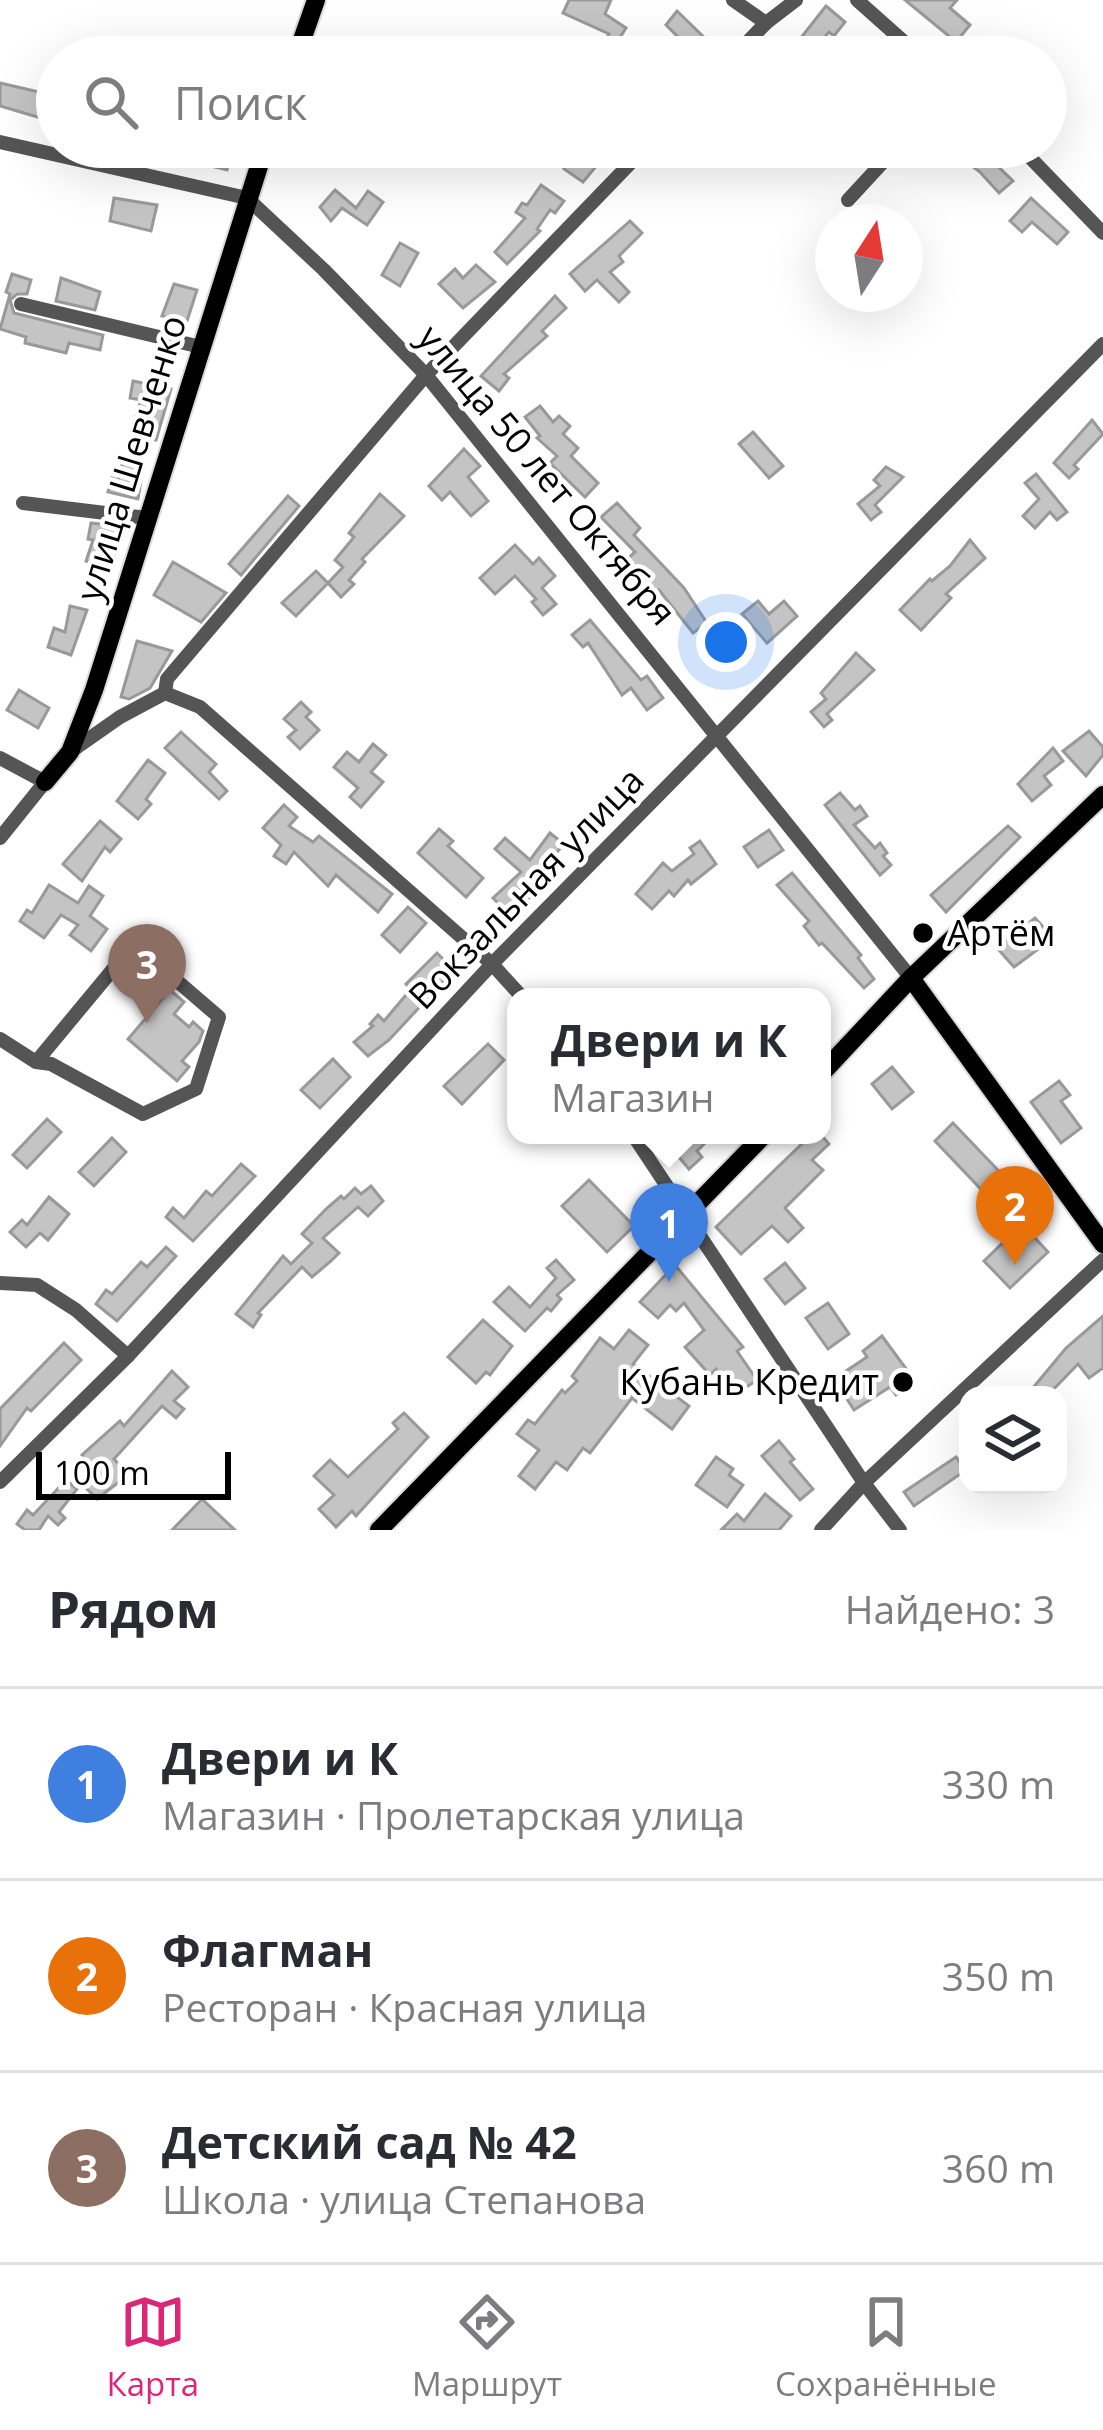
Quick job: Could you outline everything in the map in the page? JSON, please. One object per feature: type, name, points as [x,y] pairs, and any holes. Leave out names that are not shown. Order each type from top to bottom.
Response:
[{"type":"main road","points":[[303,36],[316,0]]},
{"type":"main road","name":"улица Шевченко","points":[[45,782],[70,752],[94,690],[258,168]]},
{"type":"main road","points":[[831,1063],[911,978],[1103,795]]},
{"type":"main road","name":"улица 50 лет Октября","points":[[911,978],[1103,1244]]},
{"type":"main road","points":[[379,1530],[756,1144]]},
{"type":"street","points":[[733,0],[766,23]]},
{"type":"street","points":[[753,36],[796,0]]},
{"type":"street","points":[[857,0],[897,36]]},
{"type":"street","points":[[0,142],[36,150]]},
{"type":"street","points":[[115,168],[247,198]]},
{"type":"street","points":[[165,693],[167,679],[426,375],[626,168]]},
{"type":"street","points":[[848,200],[878,168]]},
{"type":"street","points":[[1040,168],[1103,233]]},
{"type":"street","name":"улица 50 лет Октября","points":[[247,198],[426,375],[911,978]]},
{"type":"street","points":[[21,304],[201,347]]},
{"type":"street","name":"Вокзальная улица","points":[[0,1482],[128,1356],[492,964],[1103,344]]},
{"type":"street","points":[[23,503],[147,518]]},
{"type":"street","points":[[70,752],[165,693],[200,706],[514,988]]},
{"type":"street","points":[[0,758],[45,782],[0,838]]},
{"type":"street","points":[[0,1039],[36,1062],[51,1064],[143,1114],[196,1089],[219,1017],[155,962],[114,968],[36,1062]]},
{"type":"street","points":[[639,1144],[900,1530]]},
{"type":"street","points":[[821,1530],[864,1483],[1103,1260]]},
{"type":"street","points":[[0,1283],[37,1285],[76,1310],[128,1356]]},
{"type":"building","points":[[569,0],[611,0],[605,14],[626,28],[621,36],[608,36],[563,13]]},
{"type":"building","points":[[905,0],[957,0],[950,8],[970,25],[961,36],[949,36]]},
{"type":"building","points":[[826,6],[845,22],[834,36],[829,32],[802,36]]},
{"type":"building","points":[[677,11],[703,36],[677,36],[666,25]]},
{"type":"building","points":[[0,83],[36,91],[36,117],[0,106]]},
{"type":"building","points":[[565,168],[595,168],[583,182]]},
{"type":"building","points":[[975,168],[1000,168],[1013,181],[999,193]]},
{"type":"building","points":[[541,185],[564,201],[555,213],[550,210],[540,231],[507,264],[495,252],[525,218],[516,212]]},
{"type":"building","points":[[335,190],[356,208],[368,191],[383,202],[367,225],[342,208],[331,221],[320,207]]},
{"type":"building","points":[[114,198],[157,205],[151,231],[110,221]]},
{"type":"building","points":[[1031,198],[1068,232],[1057,244],[1032,222],[1022,232],[1010,221]]},
{"type":"building","points":[[630,221],[642,233],[619,256],[623,262],[610,272],[629,292],[619,302],[597,280],[585,291],[570,274]]},
{"type":"building","points":[[400,243],[418,253],[400,286],[382,275]]},
{"type":"building","points":[[476,265],[495,282],[463,308],[439,284],[455,269],[463,278]]},
{"type":"building","points":[[12,274],[31,280],[27,294],[10,300],[14,313],[103,335],[100,350],[69,343],[66,353],[25,343],[26,337],[0,329]]},
{"type":"building","points":[[61,278],[100,292],[95,310],[56,301]]},
{"type":"building","points":[[174,284],[197,290],[187,321],[162,316]]},
{"type":"building","points":[[555,296],[566,308],[542,331],[547,336],[504,374],[509,378],[499,391],[481,376]]},
{"type":"building","points":[[133,381],[171,389],[156,440],[131,432],[141,400],[130,398]]},
{"type":"building","points":[[540,406],[553,422],[559,416],[570,426],[563,434],[578,448],[571,456],[598,483],[585,497],[550,463],[557,456],[537,438],[525,417]]},
{"type":"building","points":[[1092,420],[1103,434],[1074,465],[1078,469],[1069,478],[1054,463]]},
{"type":"building","points":[[753,432],[783,466],[769,478],[739,444]]},
{"type":"building","points":[[464,449],[480,466],[468,477],[488,501],[471,516],[450,492],[442,500],[429,486]]},
{"type":"building","points":[[124,457],[144,462],[138,499],[108,492],[112,478],[118,480]]},
{"type":"building","points":[[886,467],[903,477],[875,505],[881,512],[871,520],[858,504],[880,486],[874,480]]},
{"type":"building","points":[[1036,474],[1067,512],[1057,520],[1050,512],[1035,528],[1023,516],[1039,499],[1025,483]]},
{"type":"building","points":[[380,494],[404,516],[362,559],[365,562],[349,580],[354,584],[341,597],[328,583],[343,567],[335,560],[354,537],[349,533]]},
{"type":"building","points":[[288,496],[299,506],[241,575],[229,564]]},
{"type":"building","points":[[617,503],[640,528],[634,535],[684,588],[707,623],[693,633],[627,559],[635,552],[601,517]]},
{"type":"building","points":[[91,523],[120,526],[111,570],[86,561],[93,540],[88,539]]},
{"type":"building","points":[[970,540],[985,558],[946,594],[951,598],[921,630],[900,610],[950,566]]},
{"type":"building","points":[[515,545],[533,564],[539,558],[555,576],[542,588],[556,604],[543,615],[532,602],[536,599],[515,576],[495,594],[480,578]]},
{"type":"building","points":[[173,562],[226,593],[201,622],[154,595]]},
{"type":"building","points":[[316,571],[328,583],[296,616],[282,603]]},
{"type":"building","points":[[758,601],[769,614],[784,601],[797,616],[767,643],[742,614]]},
{"type":"building","points":[[70,606],[87,610],[71,655],[48,647],[54,628],[65,632]]},
{"type":"building","points":[[590,620],[641,680],[647,676],[663,698],[647,710],[631,688],[622,695],[588,643],[583,647],[572,635]]},
{"type":"building","points":[[137,641],[172,651],[150,688],[129,699],[121,697]]},
{"type":"building","points":[[856,653],[874,670],[827,714],[832,720],[824,727],[811,712],[826,699],[821,693]]},
{"type":"building","points":[[19,690],[49,708],[38,728],[7,710]]},
{"type":"building","points":[[301,702],[311,712],[306,717],[319,730],[300,749],[288,737],[296,730],[284,719]]},
{"type":"building","points":[[1089,731],[1103,747],[1103,755],[1086,776],[1063,751]]},
{"type":"building","points":[[181,732],[216,764],[209,772],[227,791],[219,799],[165,748]]},
{"type":"building","points":[[373,744],[386,755],[371,772],[383,782],[361,807],[350,797],[358,788],[334,767],[347,752],[359,762]]},
{"type":"building","points":[[1053,748],[1063,761],[1044,776],[1051,785],[1032,801],[1018,784]]},
{"type":"building","points":[[148,760],[165,773],[146,799],[151,804],[138,819],[117,801]]},
{"type":"building","points":[[840,793],[867,816],[854,825],[875,848],[880,843],[887,853],[883,856],[891,865],[880,875],[825,805]]},
{"type":"building","points":[[284,805],[297,817],[289,826],[313,842],[319,836],[392,894],[378,912],[336,875],[328,886],[294,852],[286,864],[274,856],[281,845],[263,828]]},
{"type":"building","points":[[100,821],[121,839],[110,852],[105,847],[82,881],[63,864]]},
{"type":"building","points":[[1008,826],[1020,837],[946,912],[931,895]]},
{"type":"building","points":[[439,829],[453,841],[448,846],[483,878],[466,897],[418,853]]},
{"type":"building","points":[[769,830],[783,850],[758,867],[744,847]]},
{"type":"building","points":[[550,833],[564,844],[529,885],[535,892],[511,916],[493,898],[521,872],[495,849],[505,838],[530,860]]},
{"type":"building","points":[[700,841],[716,864],[691,884],[688,880],[674,896],[669,891],[652,909],[636,894],[663,863],[672,871],[694,854],[690,848]]},
{"type":"building","points":[[792,873],[861,955],[858,958],[874,979],[864,988],[819,945],[804,926],[809,921],[777,885]]},
{"type":"building","points":[[49,885],[78,903],[89,886],[103,896],[90,916],[107,929],[91,951],[70,935],[78,925],[61,915],[44,938],[20,921],[27,910],[32,913]]},
{"type":"building","points":[[408,907],[426,923],[400,952],[382,935]]},
{"type":"building","points":[[1035,918],[1053,938],[1014,967],[997,948]]},
{"type":"building","points":[[437,953],[454,970],[368,1056],[354,1042],[378,1015],[384,1021],[411,989],[406,984]]},
{"type":"building","points":[[170,990],[184,1002],[174,1014],[189,1027],[193,1022],[203,1031],[182,1061],[189,1067],[177,1081],[128,1039]]},
{"type":"building","points":[[488,1044],[504,1060],[462,1104],[444,1086]]},
{"type":"building","points":[[333,1059],[350,1077],[320,1108],[301,1090]]},
{"type":"building","points":[[892,1067],[913,1092],[892,1109],[872,1084]]},
{"type":"building","points":[[1059,1081],[1070,1095],[1061,1101],[1081,1128],[1061,1143],[1031,1102]]},
{"type":"building","points":[[47,1119],[61,1132],[27,1168],[13,1155]]},
{"type":"building","points":[[953,1123],[1015,1188],[997,1206],[935,1141]]},
{"type":"building","points":[[112,1138],[126,1152],[94,1186],[79,1172]]},
{"type":"building","points":[[668,1144],[704,1144],[697,1151],[702,1157],[689,1169]]},
{"type":"building","points":[[802,1144],[829,1144],[812,1160],[823,1170],[785,1208],[803,1228],[788,1242],[772,1226],[741,1254],[716,1227]]},
{"type":"building","points":[[241,1164],[255,1176],[193,1241],[166,1217],[173,1208],[184,1218],[206,1191],[212,1196]]},
{"type":"building","points":[[589,1180],[634,1226],[607,1252],[562,1206]]},
{"type":"building","points":[[371,1186],[383,1201],[368,1216],[358,1207],[323,1238],[339,1253],[331,1261],[312,1277],[302,1267],[258,1313],[253,1327],[236,1314],[283,1256],[291,1264],[312,1243],[302,1234],[326,1209],[355,1188],[361,1194]]},
{"type":"building","points":[[49,1197],[69,1214],[48,1240],[40,1233],[26,1247],[10,1232],[22,1220],[27,1225]]},
{"type":"building","points":[[1022,1224],[1048,1252],[1010,1288],[984,1261]]},
{"type":"building","points":[[166,1247],[176,1256],[117,1321],[96,1304],[106,1290],[112,1294],[141,1262],[147,1267]]},
{"type":"building","points":[[556,1260],[574,1280],[557,1295],[561,1299],[551,1311],[547,1308],[525,1331],[494,1302],[509,1287],[530,1307],[556,1278],[547,1268]]},
{"type":"building","points":[[785,1263],[805,1288],[785,1304],[765,1279]]},
{"type":"building","points":[[675,1265],[743,1347],[737,1351],[757,1380],[734,1395],[716,1369],[710,1375],[685,1347],[704,1330],[684,1303],[676,1311],[670,1305],[658,1318],[640,1302]]},
{"type":"building","points":[[828,1303],[849,1334],[828,1349],[806,1318]]},
{"type":"building","points":[[1103,1316],[1103,1368],[1089,1378],[1078,1364],[1057,1386],[1034,1386],[1066,1348]]},
{"type":"building","points":[[483,1320],[512,1346],[490,1375],[486,1372],[476,1383],[448,1357]]},
{"type":"building","points":[[629,1330],[648,1345],[633,1364],[689,1406],[672,1429],[632,1398],[590,1453],[583,1448],[567,1470],[556,1462],[535,1489],[519,1476],[539,1450],[517,1434],[528,1420],[535,1424],[562,1390],[565,1393],[577,1381],[572,1376],[600,1338],[614,1349]]},
{"type":"building","points":[[882,1336],[915,1381],[896,1395],[890,1387],[854,1410],[834,1379],[867,1357],[863,1351]]},
{"type":"building","points":[[64,1343],[81,1360],[31,1411],[27,1408],[0,1446],[0,1409]]},
{"type":"building","points":[[172,1371],[188,1387],[174,1401],[184,1409],[176,1418],[162,1406],[114,1459],[128,1475],[97,1499],[84,1486],[97,1473],[82,1455],[120,1421],[124,1426]]},
{"type":"building","points":[[404,1413],[428,1437],[356,1516],[352,1511],[336,1527],[319,1509],[334,1495],[314,1476],[330,1460],[348,1477],[398,1429],[393,1423]]},
{"type":"building","points":[[779,1441],[813,1489],[800,1500],[762,1456]]},
{"type":"building","points":[[716,1457],[733,1469],[729,1475],[743,1485],[727,1507],[696,1485]]},
{"type":"building","points":[[956,1457],[959,1461],[959,1475],[914,1506],[904,1492]]},
{"type":"building","points":[[66,1480],[77,1489],[59,1512],[65,1518],[58,1525],[48,1516],[39,1530],[25,1530],[17,1524],[27,1510],[33,1515]]},
{"type":"building","points":[[765,1494],[791,1516],[779,1530],[721,1530],[737,1514],[744,1521]]},
{"type":"building","points":[[202,1499],[235,1530],[172,1530]]},
{"type":"place","name":"Артём","points":[[923,933]]},
{"type":"place","name":"Детский сад № 42","points":[[147,1023]]},
{"type":"place","name":"Флагман","points":[[1015,1265]]},
{"type":"place","name":"Двери и К","points":[[669,1282]]},
{"type":"place","name":"Кубань Кредит","points":[[903,1382]]}]
